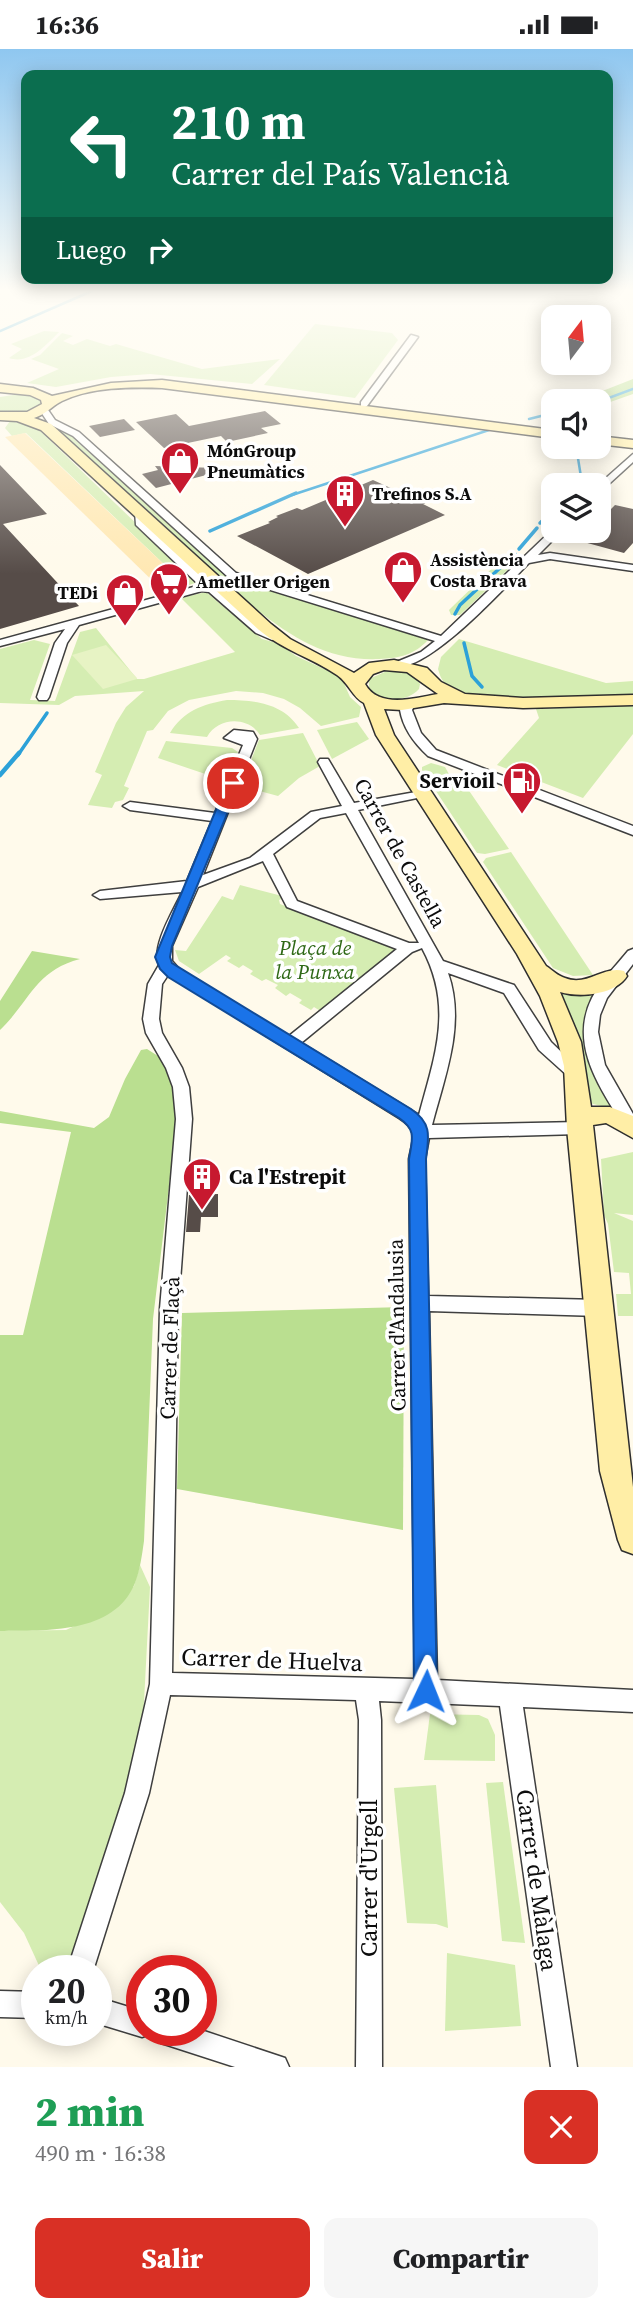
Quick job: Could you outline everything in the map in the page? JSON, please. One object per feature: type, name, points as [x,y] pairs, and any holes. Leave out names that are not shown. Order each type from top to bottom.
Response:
[{"type":"street","points":[[0,388],[37,393],[95,385]]},
{"type":"street","points":[[18,417],[43,408],[59,398],[108,387],[141,385]]},
{"type":"street","points":[[172,385],[541,430]]},
{"type":"street","points":[[207,385],[363,404],[472,421]]},
{"type":"street","points":[[363,404],[377,385]]},
{"type":"street","points":[[0,394],[22,391]]},
{"type":"street","points":[[37,393],[45,397],[43,408],[46,427]]},
{"type":"street","points":[[43,408],[52,422],[76,434],[232,575],[443,640]]},
{"type":"street","points":[[0,416],[18,417],[46,427],[237,603],[285,642]]},
{"type":"street","points":[[611,439],[633,442]]},
{"type":"street","points":[[611,478],[633,457]]},
{"type":"street","points":[[140,512],[140,523],[204,583],[202,588]]},
{"type":"street","points":[[545,543],[430,654],[430,690],[406,710],[408,721],[422,743],[440,756],[633,831]]},
{"type":"street","points":[[549,543],[548,550],[558,557]]},
{"type":"street","points":[[522,565],[535,557],[558,557],[633,568]]},
{"type":"street","points":[[0,643],[202,588],[212,589],[260,631],[344,672],[356,684],[360,693],[372,701],[386,705],[471,699],[558,704],[633,700]]},
{"type":"street","points":[[43,697],[61,643],[75,623]]},
{"type":"street","points":[[46,631],[60,633],[61,643]]},
{"type":"street","points":[[24,637],[46,636],[61,643]]},
{"type":"street","points":[[398,665],[425,654],[443,640]]},
{"type":"street","points":[[318,658],[415,669],[455,695],[471,699]]},
{"type":"street","points":[[356,684],[362,673],[377,666]]},
{"type":"street","points":[[372,701],[378,711],[380,726],[535,967],[560,1013],[572,1051],[615,1471],[622,1509],[633,1540]]},
{"type":"street","name":"Carrer de Flaçà","points":[[85,1955],[132,1818],[153,1735],[161,1684],[169,1309],[184,1119],[181,1087],[174,1068],[154,1033],[151,1019],[155,983],[166,966],[162,957],[165,946],[250,743]]},
{"type":"street","points":[[410,774],[410,762],[415,759],[430,755],[440,756]]},
{"type":"street","name":"Carrer de Castella","points":[[324,762],[433,956]]},
{"type":"street","points":[[100,895],[160,891],[193,883],[251,863],[316,815],[422,793]]},
{"type":"street","points":[[130,806],[219,818]]},
{"type":"street","points":[[266,853],[289,895],[290,902],[433,956],[509,989],[545,1046],[575,1073]]},
{"type":"street","points":[[290,1044],[408,948]]},
{"type":"street","points":[[633,954],[600,997],[593,1014],[591,1045],[601,1077],[633,1128]]},
{"type":"street","name":"Carrer d'Andalusia","points":[[426,1691],[417,1159],[422,1132],[440,1074],[450,997],[446,981],[433,956]]},
{"type":"street","points":[[166,966],[416,1121],[422,1132],[579,1128]]},
{"type":"street","points":[[535,967],[548,979],[570,988],[595,987],[616,976]]},
{"type":"street","points":[[579,1128],[585,1118],[601,1114],[614,1117],[633,1128]]},
{"type":"street","points":[[419,1303],[598,1308]]},
{"type":"street","name":"Carrer de Huelva","points":[[161,1684],[510,1694],[633,1701]]},
{"type":"street","name":"Carrer d'Urgell","points":[[366,1689],[370,1720],[369,2067]]},
{"type":"street","name":"Carrer de Màlaga","points":[[510,1694],[564,2067]]},
{"type":"street","points":[[0,2004],[21,2005]]},
{"type":"street","points":[[211,2046],[276,2067]]},
{"type":"green space","points":[[265,385],[365,385],[355,398]]},
{"type":"green space","points":[[617,385],[633,385],[633,394],[611,402],[611,389],[608,389]]},
{"type":"green space","points":[[26,393],[40,397],[44,403],[30,412],[0,413],[0,397]]},
{"type":"green space","points":[[10,421],[36,427],[197,582],[187,586],[26,433],[12,436],[5,428]]},
{"type":"green space","points":[[55,426],[77,437],[74,439],[230,578],[428,640],[406,655],[361,659],[328,652],[298,639],[256,609]]},
{"type":"green space","points":[[509,552],[522,556],[460,615],[451,615],[449,610]]},
{"type":"green space","points":[[206,592],[262,639],[280,644],[296,656],[335,674],[343,681],[350,697],[361,707],[359,717],[321,726],[300,708],[284,699],[263,693],[236,691],[189,700],[168,711],[153,730],[147,731],[124,786],[129,788],[123,800],[115,802],[112,808],[88,805],[102,775],[95,772],[116,723],[126,707],[144,691],[75,696],[59,705],[0,703],[0,649],[34,640],[50,644],[30,700],[55,701],[80,632],[96,628],[137,679],[144,679],[235,652],[181,598]]},
{"type":"green space","points":[[459,639],[606,683],[633,681],[633,695],[538,699],[464,693],[449,687],[438,669],[441,657]]},
{"type":"green space","points":[[106,645],[137,679],[103,689],[72,655]]},
{"type":"green space","points":[[387,671],[405,672],[417,679],[419,689],[401,699],[374,693],[369,689],[369,679]]},
{"type":"green space","points":[[227,700],[257,702],[276,708],[285,713],[299,728],[260,735],[248,724],[233,721],[218,726],[207,737],[170,733],[187,714]]},
{"type":"green space","points":[[633,705],[633,734],[583,798],[497,765],[539,718],[536,709]]},
{"type":"green space","points":[[357,722],[369,739],[332,759],[317,730]]},
{"type":"green space","points":[[303,733],[320,766],[299,778],[278,796],[241,786],[259,740]]},
{"type":"green space","points":[[166,741],[232,748],[238,752],[226,781],[158,758]]},
{"type":"green space","points":[[431,763],[445,767],[450,776],[461,779],[509,849],[477,853],[422,770],[422,767]]},
{"type":"green space","points":[[511,852],[593,975],[573,976],[553,968],[483,862],[486,858]]},
{"type":"green space","name":"Plaça de la Punxa","points":[[240,885],[286,897],[279,900],[280,904],[397,950],[322,1012],[314,1007],[311,1010],[299,1003],[302,1000],[290,993],[286,996],[275,988],[278,985],[266,979],[262,981],[250,974],[253,971],[243,965],[239,968],[227,961],[231,958],[226,955],[199,974],[179,961],[175,950],[186,951],[222,896],[233,900]]},
{"type":"green space","points":[[32,951],[80,959],[65,964],[43,979],[0,1030],[0,1001]]},
{"type":"green space","points":[[560,989],[594,992],[585,1023],[585,1038],[592,1067],[614,1109],[589,1103],[579,1043]]},
{"type":"green space","points":[[147,1049],[158,1056],[170,1073],[178,1112],[153,1319],[144,1541],[138,1573],[125,1600],[95,1621],[57,1629],[0,1631],[0,1335],[23,1335],[71,1132],[0,1123],[0,1111],[94,1128],[109,1117],[141,1050]]},
{"type":"green space","points":[[633,1152],[633,1215],[614,1213],[633,1221],[633,1316],[618,1316],[616,1294],[631,1294],[629,1273],[614,1272],[608,1224],[604,1215],[601,1159]]},
{"type":"green space","points":[[404,1307],[403,1530],[177,1489],[182,1313]]},
{"type":"green space","points":[[140,1565],[150,1587],[142,1740],[127,1798],[72,1955],[34,1955],[24,1933],[0,1902],[0,1631],[66,1630],[119,1605],[134,1586]]},
{"type":"green space","points":[[430,1714],[479,1715],[488,1719],[495,1735],[495,1761],[424,1760]]},
{"type":"green space","points":[[503,1782],[525,1943],[502,1941],[486,1783]]},
{"type":"green space","points":[[436,1785],[448,1928],[436,1924],[407,1923],[394,1788]]},
{"type":"green space","points":[[447,1953],[515,1965],[521,2026],[445,2031]]},
{"type":"sand","points":[[25,433],[187,586],[164,592],[5,437]]},
{"type":"building","points":[[265,411],[281,424],[261,428],[268,433],[227,442],[221,436],[164,448],[136,422],[176,414],[189,426]]},
{"type":"building","points":[[124,419],[135,430],[100,437],[89,426]]},
{"type":"building","points":[[0,465],[47,514],[3,524],[79,606],[0,629]]},
{"type":"building","points":[[155,466],[217,468],[218,472],[156,488],[142,474],[158,470]]},
{"type":"building","name":"Trefinos S.A","points":[[373,480],[395,490],[406,485],[423,493],[435,499],[423,504],[445,515],[308,574],[237,536],[270,523],[268,522],[278,517],[276,516],[297,508],[302,510]]},
{"type":"building","points":[[615,505],[633,509],[633,543],[624,553],[587,543],[611,543],[611,509]]},
{"type":"building","name":"Ca l'Estrepit","points":[[218,1194],[218,1217],[201,1217],[200,1232],[186,1232],[189,1195]]},
{"type":"waterway","points":[[611,397],[633,389]]},
{"type":"waterway","points":[[529,419],[541,416]]},
{"type":"waterway","points":[[292,495],[489,430]]},
{"type":"waterway","points":[[578,459],[580,473]]},
{"type":"waterway","points":[[210,531],[296,493]]},
{"type":"waterway","points":[[519,549],[537,528]]},
{"type":"waterway","points":[[455,614],[460,605],[515,554]]},
{"type":"waterway","points":[[464,643],[472,676],[482,687]]},
{"type":"waterway","points":[[18,755],[47,713]]},
{"type":"waterway","points":[[0,775],[19,753]]},
{"type":"place","name":"MónGroup Pneumàtics","points":[[180,495]]},
{"type":"place","name":"Trefinos S.A","points":[[345,528]]},
{"type":"place","name":"Assistència Costa Brava","points":[[403,604]]},
{"type":"place","name":"Ametller Origen","points":[[169,616]]},
{"type":"place","name":"TEDi","points":[[125,627]]},
{"type":"place","name":"Servioil","points":[[522,815]]},
{"type":"place","name":"Ca l'Estrepit","points":[[202,1211]]},
{"type":"route","points":[[233,783],[165,946],[162,957],[166,966],[416,1121],[422,1132],[417,1159],[426,1691]]}]
